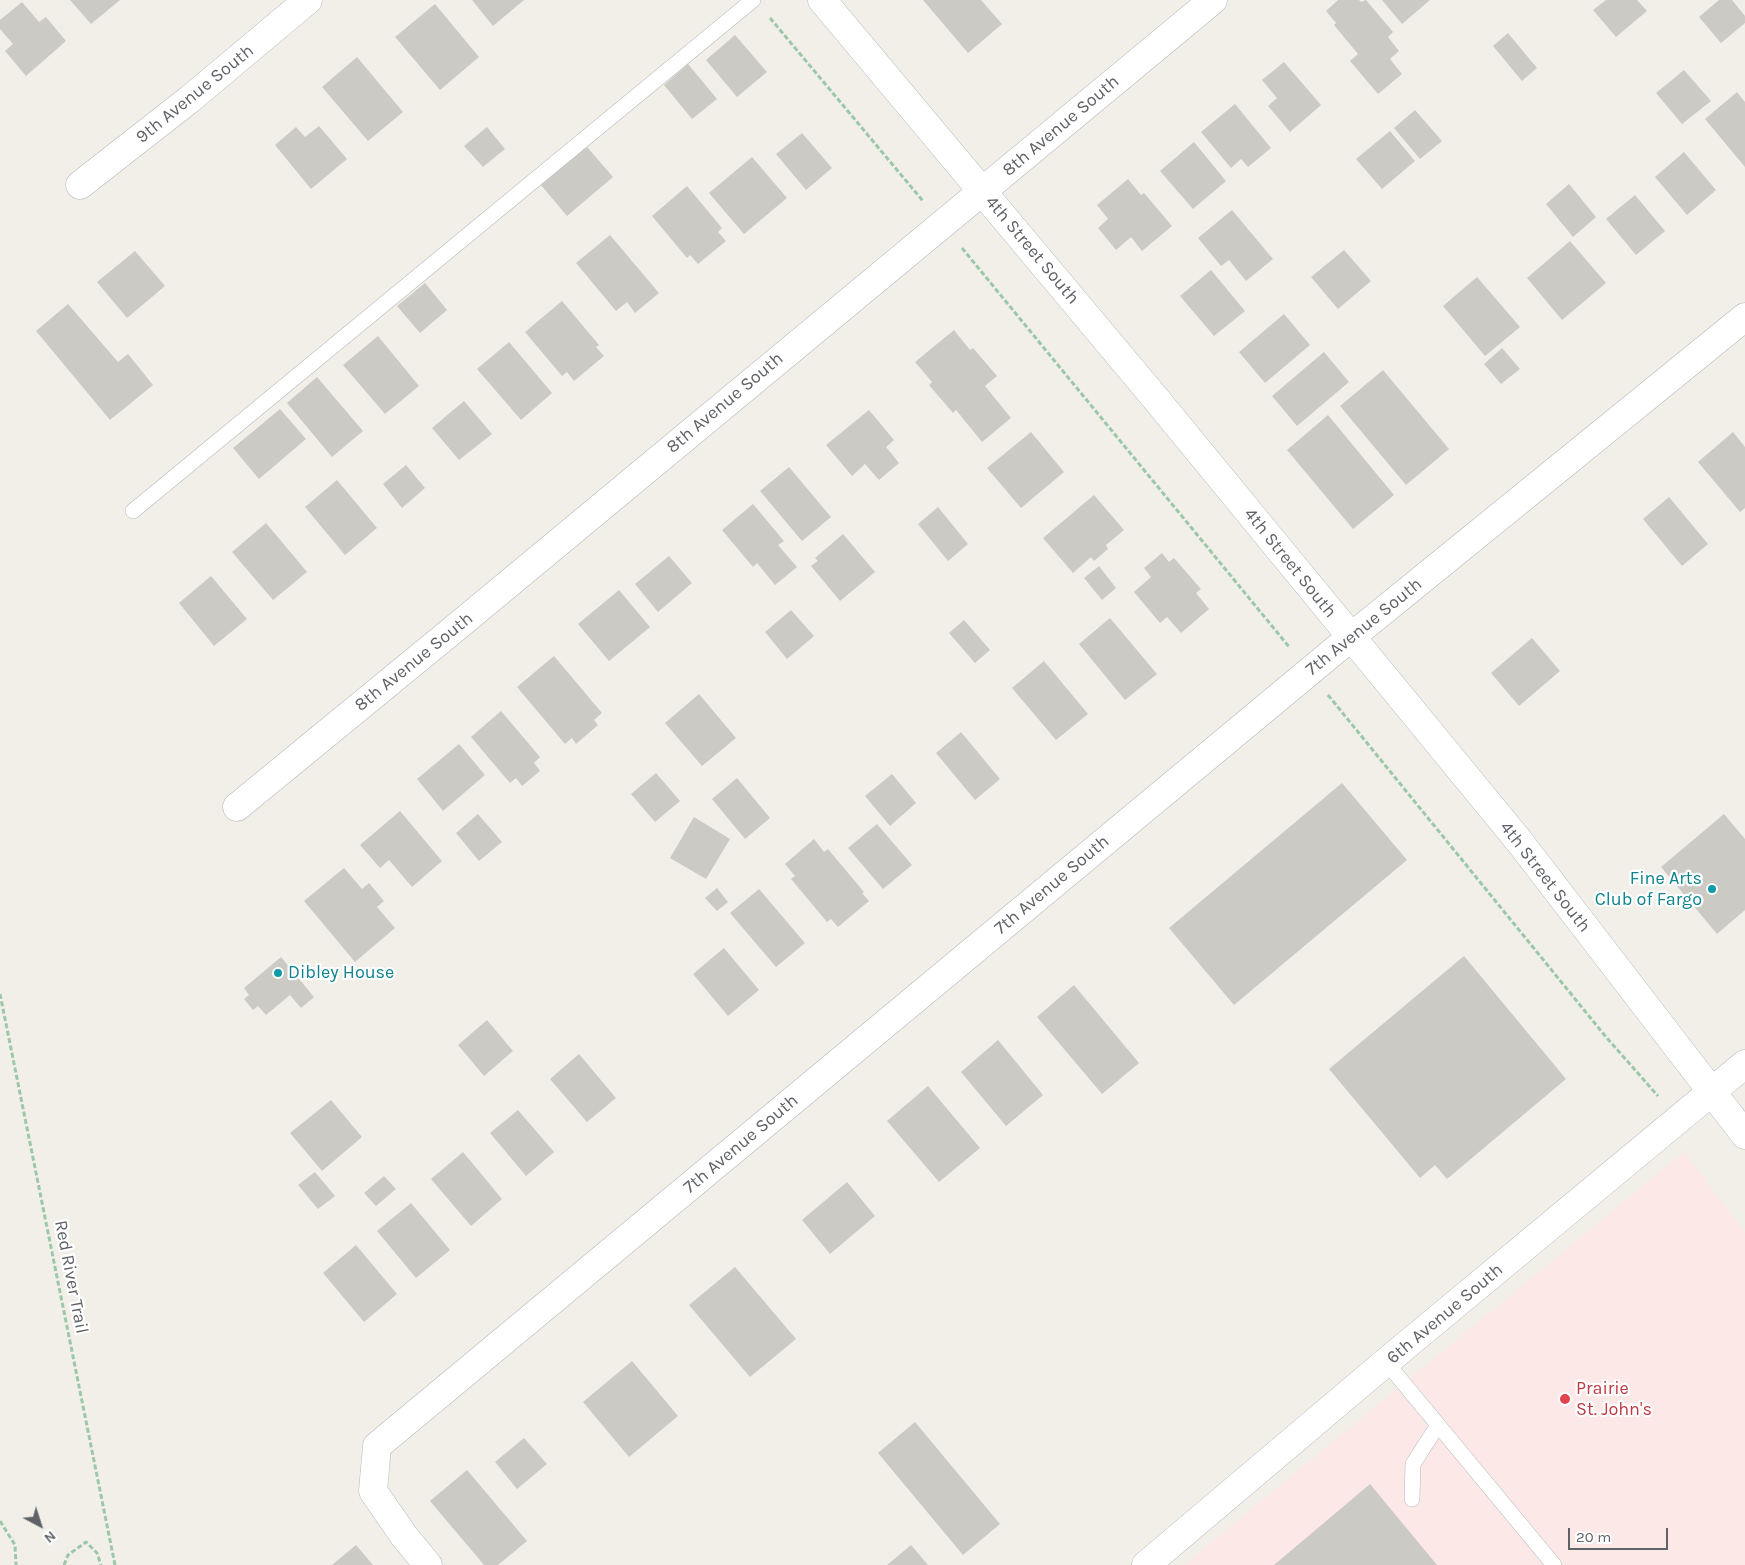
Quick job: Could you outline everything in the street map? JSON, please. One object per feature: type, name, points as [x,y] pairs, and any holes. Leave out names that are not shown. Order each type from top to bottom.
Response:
[{"type":"street","name":"9th Avenue South","points":[[80,186],[190,99],[308,0]]},
{"type":"street","name":"4th Street South","points":[[822,0],[1156,399],[1519,841],[1745,1135]]},
{"type":"street","name":"8th Avenue South","points":[[237,807],[1214,0]]},
{"type":"street","name":"7th Avenue South","points":[[428,1565],[404,1536],[373,1491],[377,1446],[1350,637],[1745,317]]},
{"type":"street","name":"6th Avenue South","points":[[1146,1565],[1386,1362],[1745,1064]]},
{"type":"lane","points":[[133,511],[753,0]]},
{"type":"lane","points":[[1386,1362],[1554,1565]]},
{"type":"lane","points":[[1412,1499],[1413,1464],[1438,1425]]},
{"type":"path","points":[[768,15],[926,205]]},
{"type":"path","points":[[959,244],[1293,651]]},
{"type":"path","points":[[1326,693],[1606,1037],[1659,1096]]},
{"type":"path","name":"Red River Trail","points":[[0,994],[115,1565]]},
{"type":"path","points":[[0,1521],[15,1545],[16,1565]]},
{"type":"path","points":[[64,1565],[68,1555],[86,1542],[97,1553],[101,1565]]},
{"type":"shaded area","name":"Prairie St. John's","points":[[1684,1152],[1745,1233],[1745,1565],[1184,1565]]},
{"type":"building","points":[[70,0],[120,0],[91,24]]},
{"type":"building","points":[[472,0],[524,0],[493,26]]},
{"type":"building","points":[[923,0],[981,0],[1002,24],[968,53]]},
{"type":"building","points":[[1338,0],[1359,0],[1361,2],[1366,0],[1393,32],[1388,37],[1399,51],[1390,59],[1402,74],[1378,94],[1350,61],[1358,54],[1334,25],[1336,23],[1326,11]]},
{"type":"building","points":[[1382,0],[1430,0],[1402,24]]},
{"type":"building","points":[[1606,0],[1637,0],[1647,11],[1616,37],[1593,10]]},
{"type":"building","points":[[1719,0],[1732,0],[1745,16],[1745,23],[1721,43],[1699,17]]},
{"type":"building","points":[[22,2],[39,22],[46,17],[66,41],[26,76],[5,51],[13,44],[0,29],[0,20]]},
{"type":"building","points":[[435,4],[479,57],[440,90],[395,37]]},
{"type":"building","points":[[1508,33],[1537,68],[1522,81],[1493,46]]},
{"type":"building","points":[[735,35],[767,72],[737,97],[706,60]]},
{"type":"building","points":[[357,57],[403,112],[368,141],[322,87]]},
{"type":"building","points":[[1284,62],[1321,105],[1290,132],[1268,106],[1277,98],[1262,80]]},
{"type":"building","points":[[688,64],[717,99],[692,119],[664,85]]},
{"type":"building","points":[[1684,70],[1711,101],[1682,124],[1656,93]]},
{"type":"building","points":[[1737,92],[1745,102],[1745,167],[1705,119]]},
{"type":"building","points":[[1235,104],[1271,148],[1248,167],[1241,159],[1231,168],[1201,132]]},
{"type":"building","points":[[1415,110],[1442,141],[1420,159],[1394,128]]},
{"type":"building","points":[[319,126],[347,159],[311,189],[275,145],[296,127],[305,137]]},
{"type":"building","points":[[487,127],[505,149],[483,167],[464,146]]},
{"type":"building","points":[[1390,131],[1415,161],[1382,189],[1356,159]]},
{"type":"building","points":[[802,133],[832,168],[806,190],[776,154]]},
{"type":"building","points":[[1194,142],[1226,181],[1193,209],[1160,171]]},
{"type":"building","points":[[587,147],[613,177],[567,216],[541,185]]},
{"type":"building","points":[[1684,152],[1716,190],[1687,215],[1655,177]]},
{"type":"building","points":[[752,157],[787,198],[744,234],[709,193]]},
{"type":"building","points":[[1128,179],[1141,195],[1144,193],[1172,226],[1142,251],[1131,237],[1116,250],[1098,228],[1108,219],[1097,205]]},
{"type":"building","points":[[1569,184],[1596,217],[1573,237],[1546,204]]},
{"type":"building","points":[[687,186],[722,228],[718,232],[726,241],[698,264],[690,255],[687,258],[652,216]]},
{"type":"building","points":[[1635,195],[1665,231],[1636,255],[1606,219]]},
{"type":"building","points":[[1232,210],[1273,259],[1246,281],[1229,260],[1221,266],[1198,238]]},
{"type":"building","points":[[610,235],[659,293],[635,313],[627,302],[616,311],[576,263]]},
{"type":"building","points":[[1570,241],[1606,283],[1562,320],[1527,278]]},
{"type":"building","points":[[1344,250],[1371,281],[1338,309],[1311,277]]},
{"type":"building","points":[[135,251],[165,286],[127,318],[97,282]]},
{"type":"building","points":[[1211,270],[1245,311],[1214,336],[1180,296]]},
{"type":"building","points":[[1477,277],[1520,327],[1485,356],[1443,306]]},
{"type":"building","points":[[425,283],[447,310],[420,333],[397,306]]},
{"type":"building","points":[[562,301],[599,345],[596,347],[604,356],[574,381],[567,372],[562,376],[525,332]]},
{"type":"building","points":[[68,304],[118,362],[128,354],[153,385],[110,420],[36,331]]},
{"type":"building","points":[[1284,314],[1310,345],[1265,383],[1239,352]]},
{"type":"building","points":[[954,330],[970,350],[973,348],[997,376],[985,386],[1011,418],[982,442],[956,410],[953,413],[929,385],[932,382],[915,362]]},
{"type":"building","points":[[378,336],[419,386],[385,414],[343,365]]},
{"type":"building","points":[[509,342],[552,393],[521,420],[477,369]]},
{"type":"building","points":[[1502,348],[1520,369],[1501,384],[1484,364]]},
{"type":"building","points":[[1324,352],[1349,382],[1297,426],[1272,396]]},
{"type":"building","points":[[1383,370],[1449,449],[1406,485],[1340,406]]},
{"type":"building","points":[[317,377],[363,431],[332,457],[287,403]]},
{"type":"building","points":[[464,401],[492,434],[459,460],[432,428]]},
{"type":"building","points":[[280,409],[306,439],[259,479],[233,448]]},
{"type":"building","points":[[869,410],[894,440],[886,447],[899,463],[879,480],[865,464],[852,476],[826,445]]},
{"type":"building","points":[[1328,415],[1394,495],[1353,529],[1287,450]]},
{"type":"building","points":[[1031,432],[1064,472],[1021,508],[987,468]]},
{"type":"building","points":[[1733,432],[1745,447],[1745,508],[1740,512],[1698,462]]},
{"type":"building","points":[[406,465],[425,488],[402,508],[383,484]]},
{"type":"building","points":[[789,467],[831,517],[802,541],[760,491]]},
{"type":"building","points":[[337,480],[377,528],[345,555],[305,507]]},
{"type":"building","points":[[1094,495],[1124,530],[1106,545],[1108,549],[1094,561],[1091,557],[1073,573],[1043,538]]},
{"type":"building","points":[[1669,497],[1708,544],[1682,566],[1643,519]]},
{"type":"building","points":[[753,504],[784,541],[778,545],[797,567],[775,585],[757,563],[753,567],[722,530]]},
{"type":"building","points":[[938,507],[968,544],[948,561],[918,524]]},
{"type":"building","points":[[266,523],[307,572],[273,600],[232,552]]},
{"type":"building","points":[[843,534],[875,572],[840,601],[811,566],[818,561],[815,558]]},
{"type":"building","points":[[1162,553],[1169,562],[1174,558],[1201,589],[1196,593],[1209,609],[1181,633],[1167,617],[1160,623],[1134,592],[1151,577],[1144,568]]},
{"type":"building","points":[[669,556],[692,583],[658,612],[635,584]]},
{"type":"building","points":[[1099,566],[1116,588],[1102,600],[1084,578]]},
{"type":"building","points":[[211,576],[247,619],[214,646],[179,603]]},
{"type":"building","points":[[619,590],[650,627],[609,661],[578,624]]},
{"type":"building","points":[[791,610],[814,636],[787,659],[765,632]]},
{"type":"building","points":[[1110,618],[1157,674],[1125,700],[1079,644]]},
{"type":"building","points":[[964,620],[990,650],[975,663],[949,633]]},
{"type":"building","points":[[1532,638],[1560,671],[1519,706],[1491,673]]},
{"type":"building","points":[[554,656],[602,713],[594,720],[598,725],[576,744],[572,738],[565,744],[517,687]]},
{"type":"building","points":[[1044,661],[1088,714],[1056,740],[1012,688]]},
{"type":"building","points":[[699,694],[736,738],[702,766],[665,723]]},
{"type":"building","points":[[501,711],[540,757],[534,763],[540,771],[522,786],[516,778],[510,783],[471,737]]},
{"type":"building","points":[[961,732],[1000,779],[975,800],[936,753]]},
{"type":"building","points":[[459,744],[485,775],[443,811],[417,779]]},
{"type":"building","points":[[656,773],[680,801],[655,822],[631,794]]},
{"type":"building","points":[[892,774],[916,803],[890,826],[865,796]]},
{"type":"building","points":[[737,778],[770,818],[745,839],[712,799]]},
{"type":"building","points":[[1342,783],[1407,860],[1234,1005],[1169,928]]},
{"type":"building","points":[[400,811],[442,861],[412,887],[389,860],[380,868],[360,845]]},
{"type":"building","points":[[478,814],[502,842],[479,861],[456,833]]},
{"type":"building","name":"Fine Arts Club of Fargo","points":[[1724,814],[1745,839],[1745,910],[1717,934],[1661,867]]},
{"type":"building","points":[[694,817],[730,839],[706,879],[670,858]]},
{"type":"building","points":[[877,824],[912,865],[883,889],[848,848]]},
{"type":"building","points":[[814,839],[824,852],[828,849],[864,892],[862,893],[869,901],[838,927],[831,919],[827,922],[791,879],[795,876],[785,864]]},
{"type":"building","points":[[344,868],[362,889],[369,883],[384,901],[377,907],[395,928],[355,962],[304,901]]},
{"type":"building","points":[[717,888],[728,902],[717,911],[705,898]]},
{"type":"building","points":[[759,889],[805,943],[776,967],[730,913]]},
{"type":"building","points":[[724,948],[759,990],[728,1016],[693,974]]},
{"type":"building","points":[[1464,956],[1566,1079],[1447,1179],[1435,1165],[1420,1178],[1329,1069]]},
{"type":"building","name":"Dibley House","points":[[281,957],[314,997],[301,1008],[290,995],[266,1015],[258,1006],[253,1010],[244,999],[249,995],[244,988]]},
{"type":"building","points":[[1074,985],[1139,1063],[1102,1094],[1037,1017]]},
{"type":"building","points":[[487,1020],[513,1051],[484,1076],[458,1045]]},
{"type":"building","points":[[998,1040],[1043,1095],[1006,1126],[961,1072]]},
{"type":"building","points":[[579,1054],[616,1098],[587,1122],[550,1079]]},
{"type":"building","points":[[928,1086],[980,1148],[939,1182],[887,1121]]},
{"type":"building","points":[[331,1100],[362,1137],[322,1171],[290,1133]]},
{"type":"building","points":[[518,1110],[554,1152],[526,1176],[490,1133]]},
{"type":"building","points":[[463,1152],[502,1199],[471,1226],[431,1179]]},
{"type":"building","points":[[315,1172],[335,1196],[318,1209],[298,1185]]},
{"type":"building","points":[[384,1176],[396,1189],[376,1206],[364,1193]]},
{"type":"building","points":[[847,1182],[875,1216],[830,1254],[802,1220]]},
{"type":"building","points":[[411,1203],[450,1250],[416,1278],[377,1231]]},
{"type":"building","points":[[356,1245],[397,1294],[364,1322],[323,1273]]},
{"type":"building","points":[[735,1267],[796,1339],[750,1377],[689,1305]]},
{"type":"building","points":[[632,1361],[678,1416],[629,1457],[583,1402]]},
{"type":"building","points":[[915,1422],[1000,1524],[963,1555],[878,1453]]},
{"type":"building","points":[[524,1438],[547,1464],[517,1489],[495,1462]]},
{"type":"building","points":[[467,1470],[527,1541],[498,1565],[484,1565],[430,1501]]},
{"type":"building","points":[[1370,1484],[1437,1565],[1274,1565]]},
{"type":"building","points":[[356,1545],[373,1565],[332,1565]]},
{"type":"building","points":[[911,1545],[928,1565],[887,1565]]},
{"type":"place","name":"Fine Arts Club of Fargo","points":[[1712,889]]},
{"type":"place","name":"Dibley House","points":[[278,973]]},
{"type":"place","name":"Prairie St. John's","points":[[1565,1399]]}]
